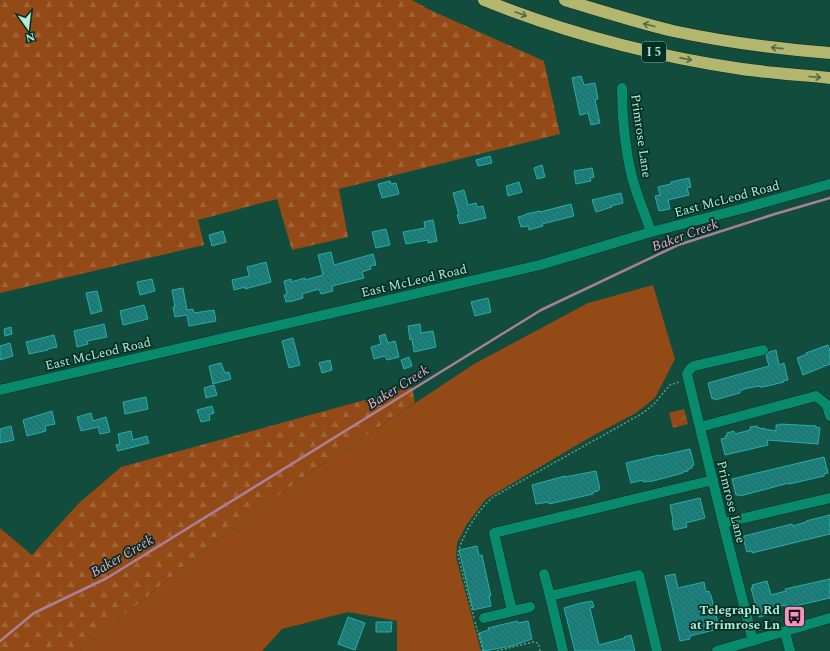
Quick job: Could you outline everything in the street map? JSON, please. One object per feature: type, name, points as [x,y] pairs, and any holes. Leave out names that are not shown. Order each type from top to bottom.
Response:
[{"type":"highway","name":"I 5","points":[[484,0],[556,26],[651,52],[742,69],[830,78]]},
{"type":"highway","name":"I 5","points":[[565,0],[674,31],[748,44],[830,53]]},
{"type":"street","name":"Primrose Lane","points":[[622,88],[625,135],[632,176],[638,198],[651,232]]},
{"type":"street","name":"East McLeod Road","points":[[0,390],[540,265],[651,232],[830,184]]},
{"type":"street","name":"Primrose Lane","points":[[753,641],[687,374],[694,366],[763,350]]},
{"type":"street","points":[[700,427],[816,396],[827,405],[830,416]]},
{"type":"street","points":[[512,611],[494,533],[713,480]]},
{"type":"street","points":[[723,523],[830,498]]},
{"type":"street","points":[[544,574],[563,651]]},
{"type":"street","points":[[550,596],[639,575],[657,651]]},
{"type":"street","points":[[484,618],[530,607]]},
{"type":"street","points":[[717,651],[830,618]]},
{"type":"street","points":[[785,632],[790,651]]},
{"type":"path","points":[[483,651],[458,556],[458,550],[461,542],[484,506],[493,497],[643,413],[661,397],[670,385],[688,380]]},
{"type":"path","points":[[497,651],[533,642],[538,643],[540,651]]},
{"type":"green space","points":[[0,0],[412,0],[428,9],[544,61],[560,134],[339,189],[348,237],[292,250],[277,199],[198,220],[204,245],[0,293]]},
{"type":"green space","points":[[653,285],[675,359],[655,398],[636,413],[587,439],[486,499],[467,524],[457,543],[456,557],[481,651],[397,651],[397,621],[348,612],[282,629],[262,651],[80,651],[203,551],[302,478],[474,364],[588,303]]},
{"type":"green space","points":[[412,387],[415,403],[302,478],[203,551],[80,651],[0,651],[0,528],[32,555],[78,504],[121,467]]},
{"type":"green space","points":[[684,409],[688,424],[673,428],[669,413]]},
{"type":"building","points":[[581,76],[584,85],[595,83],[598,99],[595,100],[600,123],[591,125],[588,113],[580,115],[572,78]]},
{"type":"building","points":[[490,156],[492,163],[478,166],[476,160]]},
{"type":"building","points":[[542,165],[545,177],[537,179],[534,168]]},
{"type":"building","points":[[592,168],[594,177],[590,178],[591,181],[576,184],[574,171]]},
{"type":"building","points":[[689,178],[691,187],[687,188],[689,195],[668,200],[670,209],[659,211],[655,196],[660,195],[658,187]]},
{"type":"building","points":[[390,181],[391,184],[396,183],[399,194],[382,198],[378,184]]},
{"type":"building","points":[[519,182],[522,192],[508,196],[506,186]]},
{"type":"building","points":[[464,190],[468,205],[476,203],[477,207],[483,206],[486,218],[460,224],[453,193]]},
{"type":"building","points":[[621,193],[623,203],[596,212],[592,200]]},
{"type":"building","points":[[571,204],[574,216],[542,224],[543,226],[529,230],[528,226],[521,227],[518,217]]},
{"type":"building","points":[[433,220],[437,241],[428,243],[428,240],[406,244],[403,232],[425,228],[424,222]]},
{"type":"building","points":[[386,229],[390,245],[376,248],[372,232]]},
{"type":"building","points":[[223,231],[226,242],[212,246],[209,235]]},
{"type":"building","points":[[331,252],[334,265],[373,254],[376,265],[370,266],[371,269],[362,272],[364,278],[332,286],[333,291],[321,294],[319,289],[302,294],[303,298],[286,302],[284,295],[287,294],[284,281],[291,279],[291,282],[305,278],[305,280],[323,275],[318,255]]},
{"type":"building","points":[[266,262],[271,282],[245,289],[245,287],[234,290],[232,280],[249,276],[247,267]]},
{"type":"building","points":[[152,279],[155,291],[140,295],[137,282]]},
{"type":"building","points":[[183,288],[187,310],[193,309],[194,313],[214,310],[216,321],[189,326],[187,315],[175,317],[172,290]]},
{"type":"building","points":[[97,291],[102,311],[91,314],[86,293]]},
{"type":"building","points":[[488,298],[491,312],[475,316],[471,302]]},
{"type":"building","points":[[144,305],[148,319],[123,325],[120,311]]},
{"type":"building","points":[[104,324],[107,337],[87,341],[88,344],[77,347],[74,331]]},
{"type":"building","points":[[420,324],[421,333],[433,331],[436,347],[414,352],[408,326]]},
{"type":"building","points":[[11,327],[12,334],[5,336],[4,329]]},
{"type":"building","points":[[385,334],[388,343],[395,341],[399,357],[387,360],[385,356],[374,359],[371,347],[381,344],[379,336]]},
{"type":"building","points":[[54,335],[57,347],[29,354],[26,342]]},
{"type":"building","points":[[293,338],[300,365],[289,368],[282,341]]},
{"type":"building","points":[[10,343],[13,356],[0,360],[0,346]]},
{"type":"building","points":[[828,345],[830,351],[830,364],[803,375],[797,358]]},
{"type":"building","points":[[776,350],[779,365],[784,363],[788,380],[763,387],[759,386],[744,389],[740,391],[740,393],[715,400],[715,398],[712,399],[708,383],[769,366],[766,355],[769,352]]},
{"type":"building","points":[[409,357],[412,366],[404,369],[401,360]]},
{"type":"building","points":[[330,360],[332,370],[322,373],[319,363]]},
{"type":"building","points":[[221,363],[225,373],[229,372],[231,379],[213,384],[209,366]]},
{"type":"building","points":[[214,385],[217,395],[206,398],[204,388]]},
{"type":"building","points":[[146,397],[148,409],[125,414],[123,402]]},
{"type":"building","points":[[212,406],[214,413],[209,415],[210,420],[201,422],[197,410]]},
{"type":"building","points":[[52,411],[55,424],[45,426],[46,431],[27,436],[23,420]]},
{"type":"building","points":[[91,413],[93,421],[106,417],[110,432],[100,434],[98,427],[81,431],[77,417]]},
{"type":"building","points":[[776,425],[816,426],[820,428],[818,444],[767,440],[768,445],[725,455],[721,439],[726,438],[725,436],[727,436],[727,433],[734,431],[735,434],[750,430],[750,427],[757,426],[760,429],[764,428],[776,431]]},
{"type":"building","points":[[11,426],[14,440],[0,443],[0,429]]},
{"type":"building","points":[[131,431],[133,440],[147,436],[149,443],[118,451],[116,445],[120,444],[118,434]]},
{"type":"building","points":[[690,449],[694,465],[692,468],[688,469],[688,471],[653,481],[643,482],[643,480],[631,483],[626,463]]},
{"type":"building","points":[[824,457],[828,473],[824,474],[824,476],[789,483],[740,496],[736,495],[732,479]]},
{"type":"building","points":[[596,471],[600,489],[593,492],[593,494],[549,504],[549,502],[536,504],[532,485],[565,476]]},
{"type":"building","points":[[700,498],[705,518],[686,523],[687,527],[674,530],[670,505]]},
{"type":"building","points":[[830,515],[830,534],[752,553],[752,551],[747,552],[743,538],[744,536],[792,524],[793,526]]},
{"type":"building","points":[[477,546],[479,556],[482,555],[491,596],[489,596],[491,606],[473,610],[459,550]]},
{"type":"building","points":[[675,574],[678,588],[704,582],[706,592],[709,591],[711,595],[718,629],[690,636],[690,639],[680,641],[665,576]]},
{"type":"building","points":[[830,579],[830,598],[786,608],[785,605],[773,608],[774,613],[759,617],[751,588],[753,588],[752,585],[767,581],[771,595],[786,591],[785,589]]},
{"type":"building","points":[[592,601],[594,607],[590,608],[599,645],[631,635],[635,651],[575,651],[564,608]]},
{"type":"building","points":[[348,617],[365,623],[355,650],[338,644]]},
{"type":"building","points":[[517,621],[518,623],[528,621],[532,639],[512,646],[484,651],[479,633],[489,630],[488,628]]},
{"type":"building","points":[[376,622],[392,622],[391,632],[376,632]]},
{"type":"waterway","name":"Baker Creek","points":[[0,641],[34,613],[107,578],[541,310],[678,245],[830,198]]},
{"type":"place","name":"Telegraph Rd at Primrose Ln","points":[[795,617]]}]
